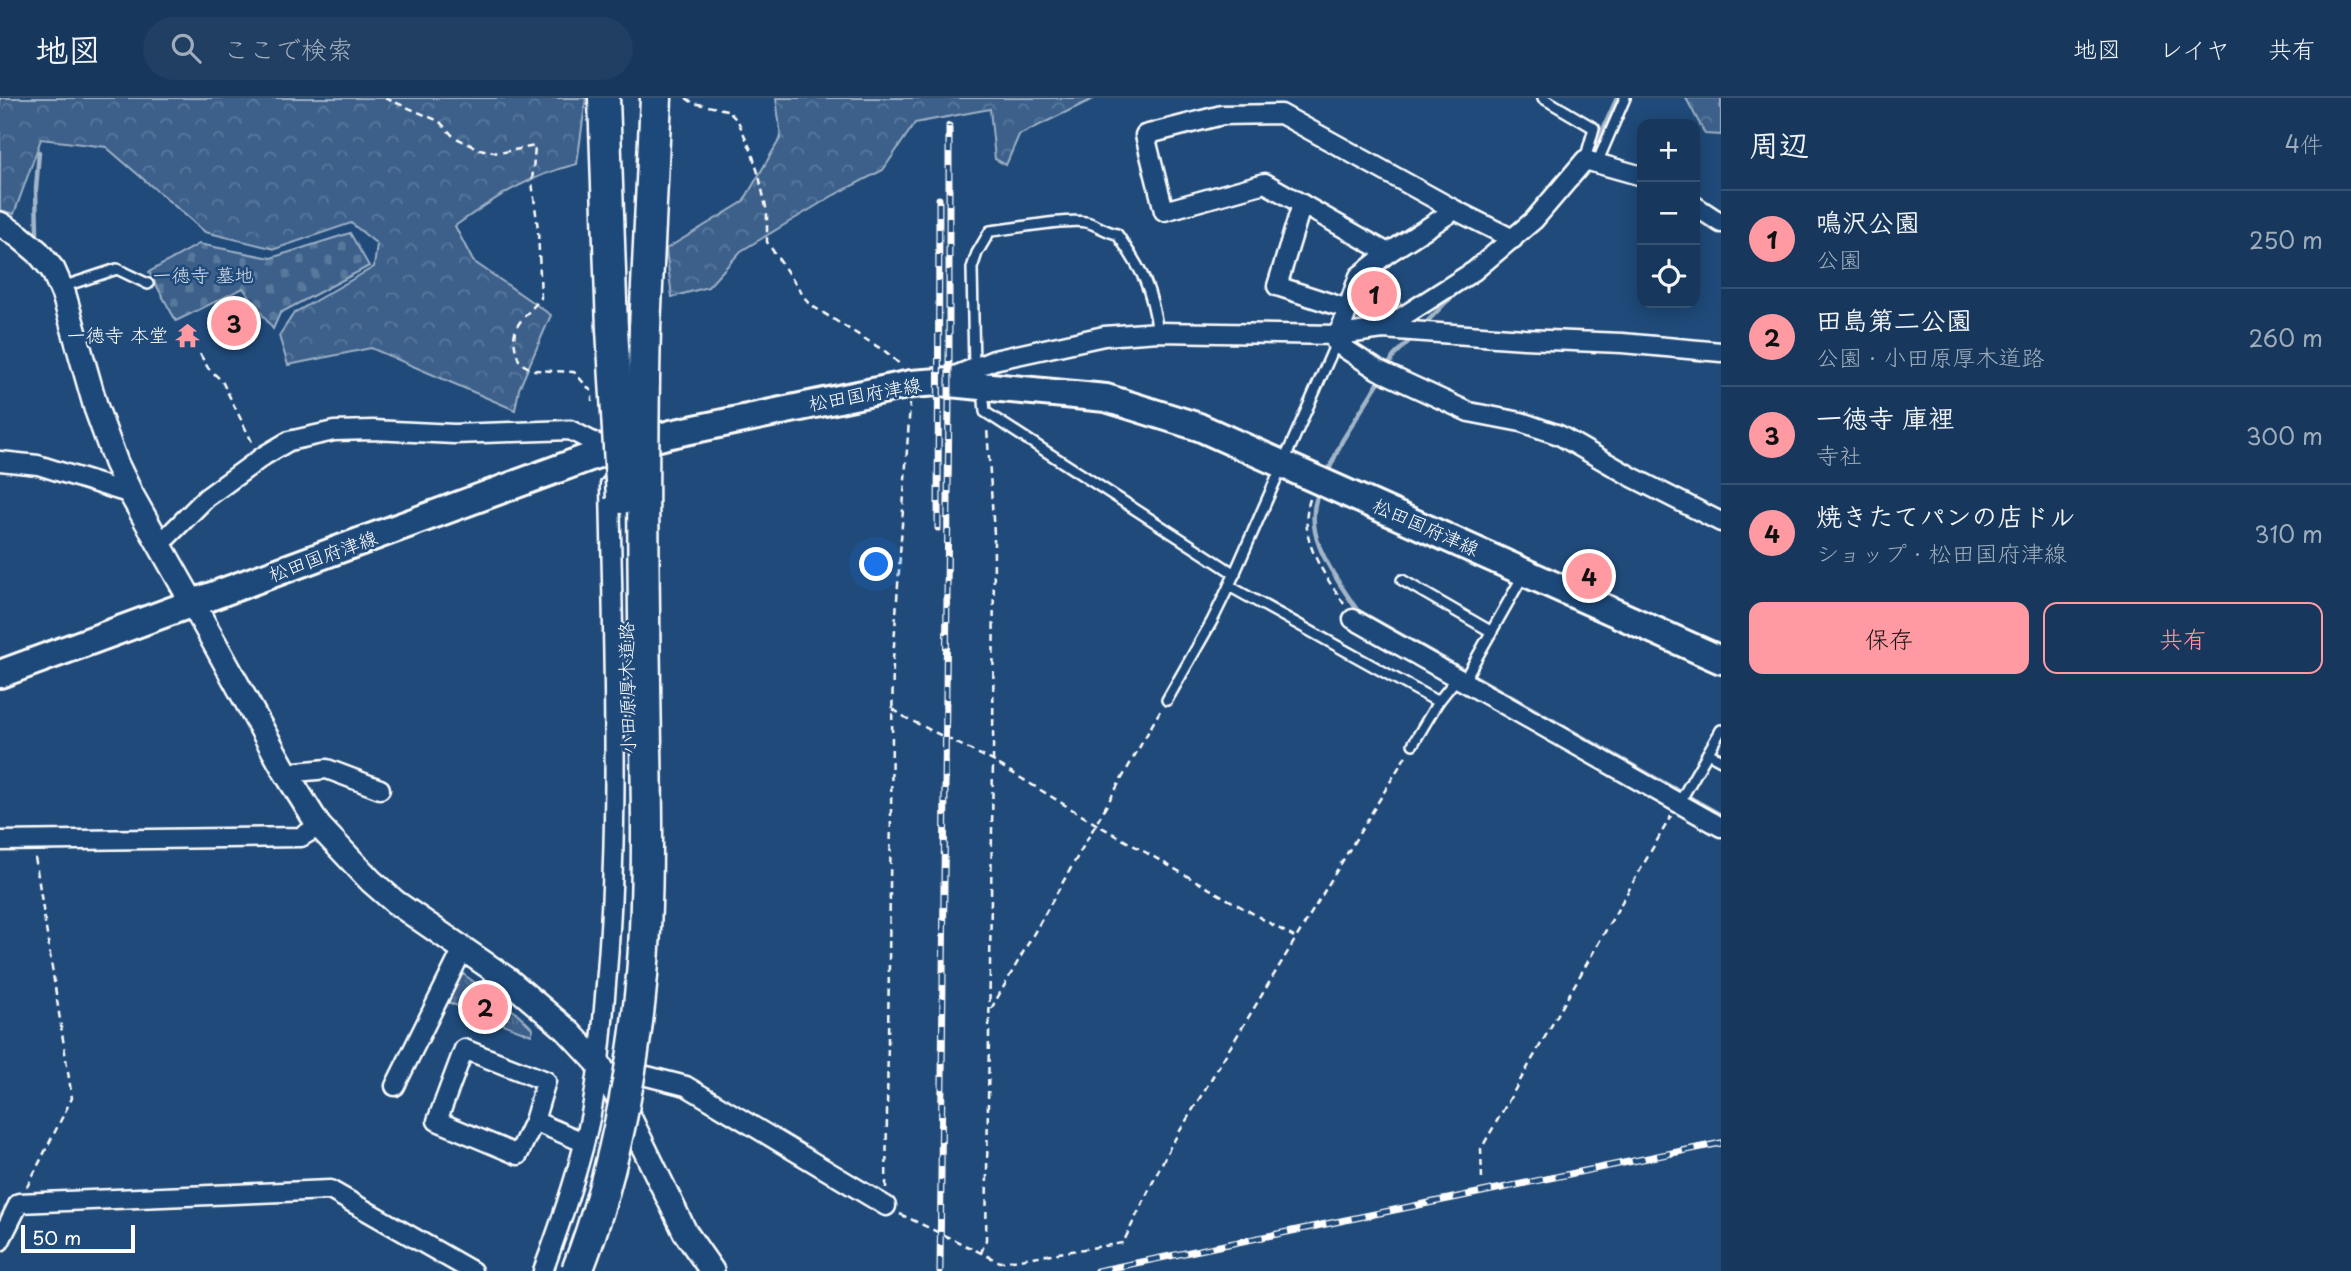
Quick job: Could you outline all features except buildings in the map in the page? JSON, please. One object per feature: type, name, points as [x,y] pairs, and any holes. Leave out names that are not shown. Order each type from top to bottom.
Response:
[{"type":"highway","name":"小田原厚木道路","points":[[559,1271],[582,1204],[602,1127],[618,1035],[628,931],[629,817],[622,484],[612,329],[604,98]]},
{"type":"highway","name":"小田原厚木道路","points":[[577,1271],[598,1209],[618,1134],[634,1038],[645,932],[647,820],[642,469],[645,328],[656,98]]},
{"type":"main road","name":"松田国府津線","points":[[0,674],[609,450],[671,434],[911,384],[939,382],[981,389],[1106,398],[1199,427],[1721,660]]},
{"type":"street","points":[[1388,253],[1265,183],[1164,211],[1145,135],[1222,115],[1281,114],[1513,239]]},
{"type":"street","points":[[1383,329],[1474,271],[1534,220],[1591,161],[1637,175]]},
{"type":"street","points":[[1302,204],[1277,286],[1348,309]]},
{"type":"street","points":[[1337,339],[1359,276],[1454,209]]},
{"type":"street","points":[[1700,209],[1721,223]]},
{"type":"street","points":[[0,224],[38,252],[53,271],[116,464],[286,774],[319,826],[371,881],[395,902],[535,1002],[599,1064],[631,1121],[685,1232],[712,1271]]},
{"type":"street","points":[[981,389],[994,360],[1104,336],[1158,332],[1337,339],[1383,329],[1524,340],[1622,343],[1721,352]]},
{"type":"street","points":[[1337,339],[1378,370],[1469,412],[1521,422],[1559,435],[1632,477],[1721,522]]},
{"type":"street","points":[[159,545],[206,498],[260,459],[289,441],[334,431],[454,434],[570,430],[609,450],[613,896],[599,1064],[565,1211],[543,1271]]},
{"type":"street","points":[[0,461],[38,465],[131,494]]},
{"type":"street","points":[[1353,619],[1721,827]]},
{"type":"street","points":[[286,774],[327,769],[380,789]]},
{"type":"street","points":[[0,841],[301,837],[319,826]]},
{"type":"street","points":[[395,1086],[463,949]]},
{"type":"street","points":[[464,1049],[546,1081],[534,1121],[518,1155],[437,1121],[464,1049]]},
{"type":"street","points":[[599,1064],[686,1086],[886,1206]]},
{"type":"street","points":[[534,1121],[583,1142]]},
{"type":"street","points":[[0,1241],[19,1203],[330,1190],[472,1271]]},
{"type":"lane","points":[[1543,98],[1594,128],[1591,161]]},
{"type":"lane","points":[[1591,161],[1625,98]]},
{"type":"lane","points":[[1158,332],[1153,297],[1142,271],[1117,234],[1085,222],[1055,223],[990,232],[977,253],[972,268],[981,389],[1235,574]]},
{"type":"lane","points":[[60,287],[117,269],[148,284]]},
{"type":"lane","points":[[1167,700],[1235,574],[1337,339]]},
{"type":"lane","points":[[1413,744],[1438,702],[1460,680],[1492,632],[1525,572]]},
{"type":"lane","points":[[1402,580],[1492,632]]},
{"type":"lane","points":[[1229,586],[1438,702]]},
{"type":"lane","points":[[1679,803],[1721,730]]},
{"type":"lane","points":[[1708,753],[1721,760]]},
{"type":"path","points":[[385,98],[439,121],[454,137],[479,149],[499,153],[534,146],[532,182],[538,229],[541,298],[516,326],[513,345],[520,363],[533,370],[574,372],[592,393],[593,406]]},
{"type":"path","points":[[686,98],[693,103],[727,110],[738,121],[751,150],[762,188],[767,212],[767,242],[809,304],[892,358],[910,374],[893,660],[886,1206],[916,1224],[1000,1262],[1123,1243],[1169,1149],[1413,744]]},
{"type":"path","points":[[200,354],[208,368],[222,381],[260,459]]},
{"type":"path","points":[[981,389],[993,534],[993,761],[986,1240],[981,1253]]},
{"type":"path","points":[[1316,479],[1305,520],[1308,542],[1318,566],[1353,619]]},
{"type":"path","points":[[989,1012],[1167,700]]},
{"type":"path","points":[[893,709],[993,761],[1096,824],[1296,938]]},
{"type":"path","points":[[1482,1179],[1481,1149],[1679,803]]},
{"type":"path","points":[[19,1203],[72,1098],[33,842]]},
{"type":"green space","points":[[0,98],[586,98],[577,164],[543,175],[513,189],[455,226],[473,261],[551,315],[519,389],[515,410],[371,348],[288,365],[279,336],[294,313],[374,267],[377,244],[351,223],[275,249],[205,232],[106,147],[41,139],[14,214],[0,210]]},
{"type":"green space","points":[[776,98],[1095,98],[1019,135],[1006,165],[995,159],[990,109],[915,123],[883,170],[834,195],[741,251],[708,287],[672,297],[666,249],[743,202],[781,137]]},
{"type":"green space","points":[[1686,98],[1721,98],[1721,135],[1705,134],[1700,119],[1697,119]]},
{"type":"green space","name":"一徳寺 墓地","points":[[350,233],[369,266],[280,313],[273,329],[243,288],[176,321],[149,272],[199,244],[271,258]]},
{"type":"green space","points":[[1375,267],[1405,310],[1376,326],[1357,330],[1347,319],[1361,278]]},
{"type":"green space","points":[[459,971],[518,1014],[533,1029],[531,1035],[445,1001]]},
{"type":"waterway","points":[[1590,158],[1617,98]]},
{"type":"waterway","points":[[37,233],[39,152]]},
{"type":"waterway","points":[[1424,325],[1463,288]]},
{"type":"waterway","points":[[1387,368],[1394,356],[1413,337]]},
{"type":"waterway","points":[[1327,474],[1342,441],[1383,375]]},
{"type":"waterway","points":[[1319,492],[1314,508],[1317,539],[1330,569],[1357,610],[1721,815]]},
{"type":"railway","points":[[940,1271],[949,401],[949,126]]},
{"type":"railway","points":[[938,528],[939,199]]},
{"type":"railway","points":[[1097,1271],[1721,1143]]},
{"type":"place","name":"鳴沢公園","points":[[1374,294]]},
{"type":"place","name":"一徳寺 庫裡","points":[[234,323]]},
{"type":"place","name":"一徳寺 本堂","points":[[188,335]]},
{"type":"place","name":"焼きたてパンの店ドル","points":[[1589,576]]},
{"type":"place","name":"田島第二公園","points":[[485,1007]]}]
